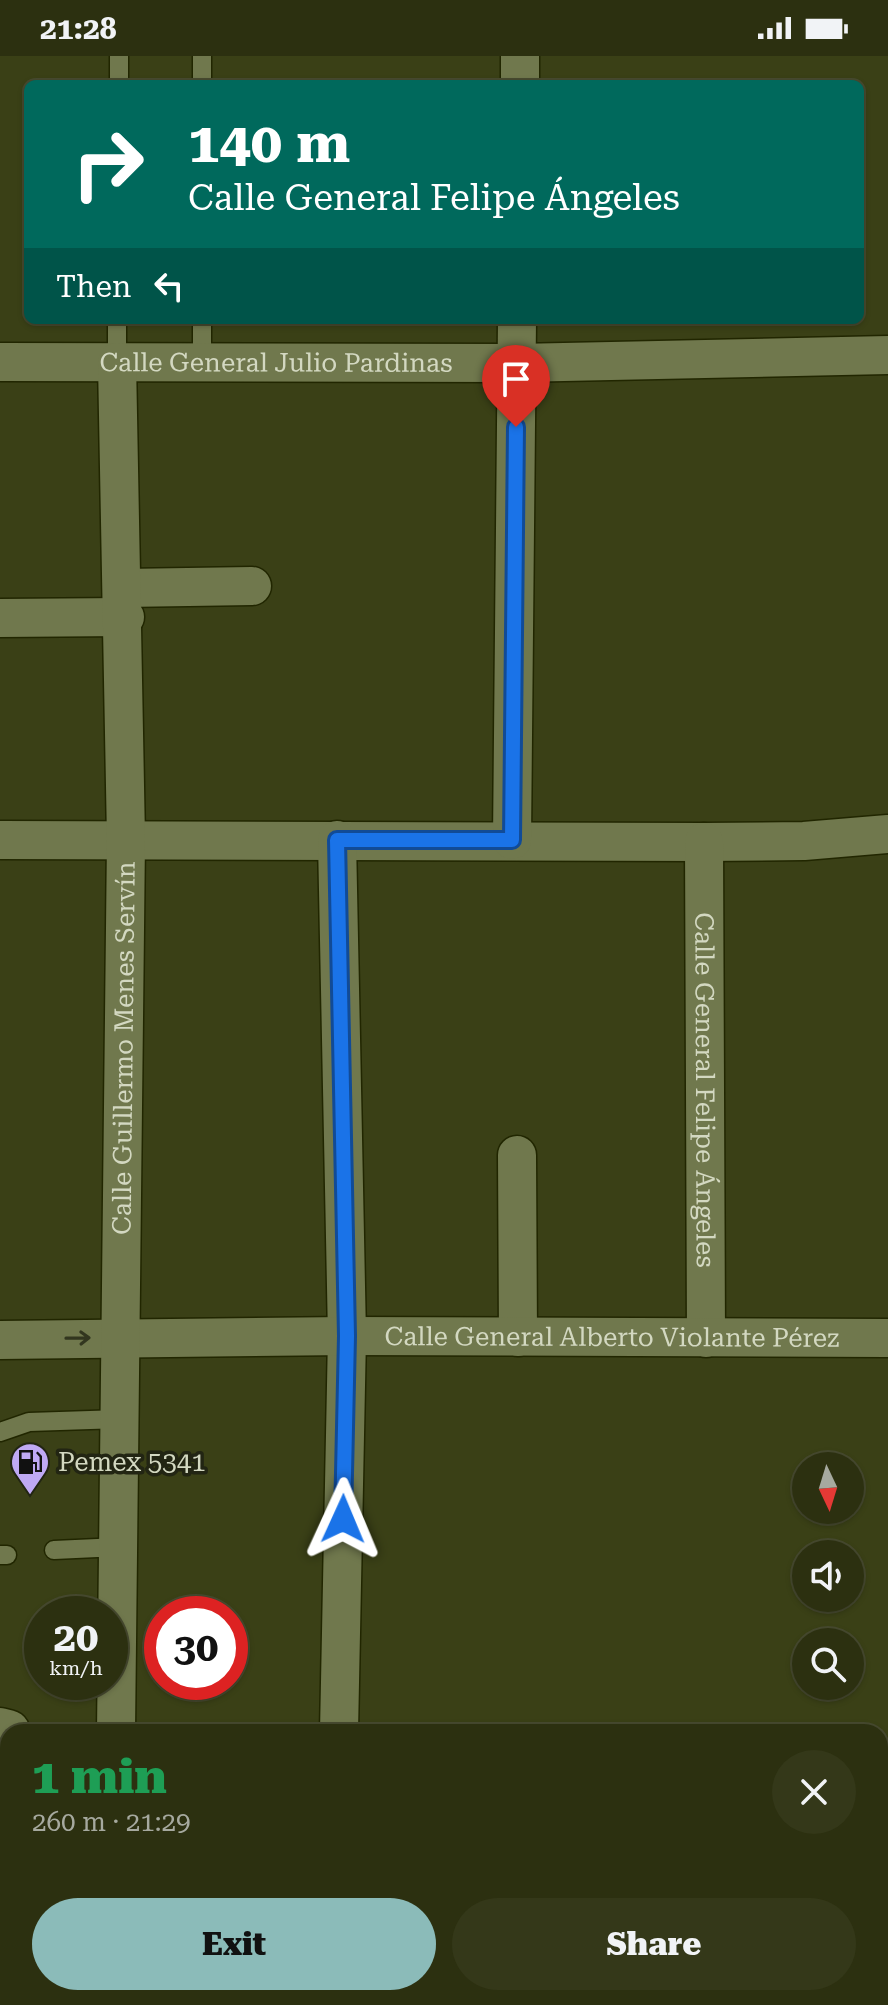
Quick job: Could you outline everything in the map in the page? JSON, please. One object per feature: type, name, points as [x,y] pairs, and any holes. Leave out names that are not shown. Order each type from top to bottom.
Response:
[{"type":"street","points":[[520,56],[520,80]]},
{"type":"street","points":[[512,840],[517,324]]},
{"type":"street","name":"Calle General Julio Pardinas","points":[[0,362],[517,363],[888,355]]},
{"type":"street","name":"Calle Guillermo Menes Servín","points":[[116,1724],[123,1337],[126,839],[124,603],[117,362]]},
{"type":"street","points":[[0,618],[252,586]]},
{"type":"street","points":[[0,840],[704,842],[804,841],[888,834]]},
{"type":"street","points":[[337,840],[347,1336],[339,1724]]},
{"type":"street","name":"Calle General Felipe Ángeles","points":[[704,842],[706,1338]]},
{"type":"street","points":[[517,1155],[518,1337]]},
{"type":"street","name":"Calle General Alberto Violante Pérez","points":[[0,1340],[347,1336],[888,1338]]},
{"type":"lane","points":[[119,56],[119,80]]},
{"type":"lane","points":[[202,56],[202,80]]},
{"type":"lane","points":[[117,324],[117,362]]},
{"type":"lane","points":[[202,324],[202,362]]},
{"type":"lane","points":[[0,1432],[29,1422],[121,1419]]},
{"type":"lane","points":[[54,1550],[119,1547]]},
{"type":"place","name":"Pemex 5341","points":[[30,1496]]},
{"type":"route","points":[[343,1519],[347,1336],[337,840],[512,840],[516,427]]}]
